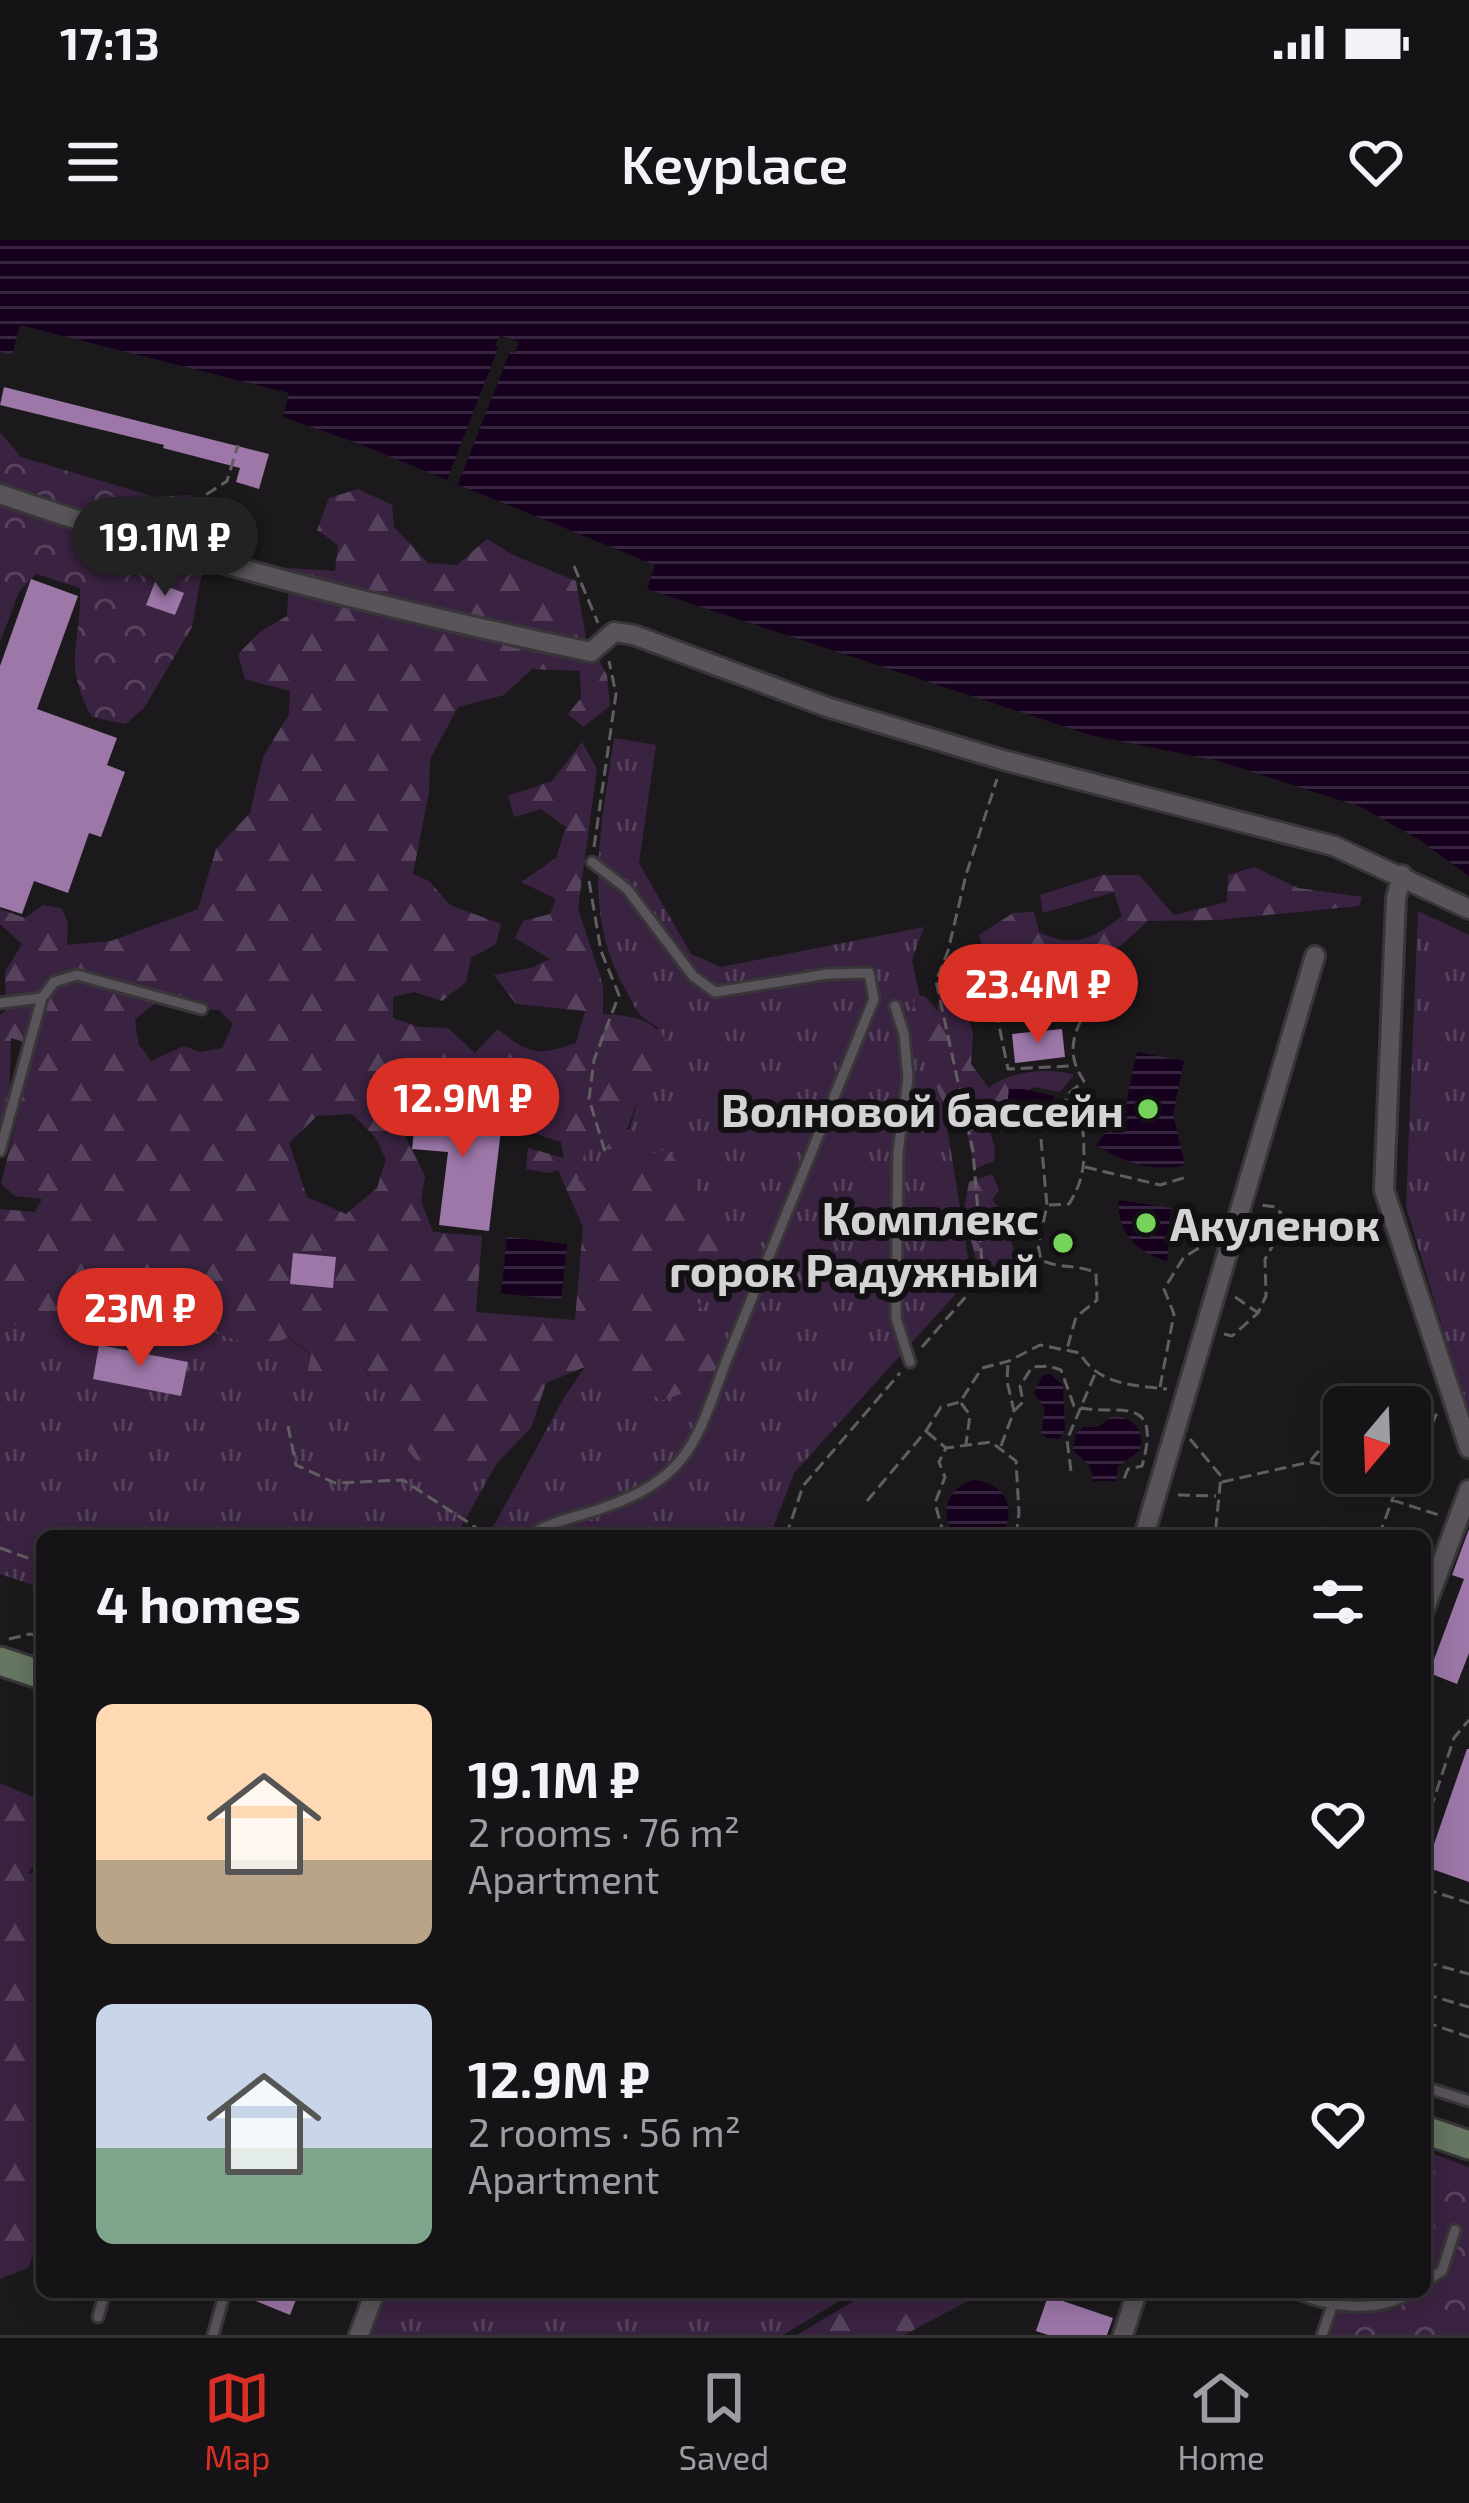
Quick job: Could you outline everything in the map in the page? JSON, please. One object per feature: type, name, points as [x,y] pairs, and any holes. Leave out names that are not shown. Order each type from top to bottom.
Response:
[{"type":"street","points":[[0,494],[134,541],[442,621],[591,652],[614,632],[634,634],[827,707],[1003,760],[1334,846],[1469,910]]},
{"type":"street","points":[[1402,875],[1396,898],[1384,1190],[1469,1448]]},
{"type":"street","points":[[1146,1530],[1315,956]]},
{"type":"street","points":[[1431,1592],[1469,1490]]},
{"type":"street","points":[[4,1650],[36,1671]]},
{"type":"street","points":[[1431,2132],[1469,2145]]},
{"type":"street","points":[[359,2335],[373,2298]]},
{"type":"street","points":[[1123,2335],[1135,2298]]},
{"type":"lane","points":[[545,1530],[665,1479],[696,1440],[874,999],[869,973],[828,974],[715,992],[693,976],[627,889],[592,862]]},
{"type":"lane","points":[[0,1151],[42,998],[54,982],[77,974],[202,1010]]},
{"type":"lane","points":[[0,1003],[42,998]]},
{"type":"lane","points":[[895,1006],[904,1034],[908,1078],[898,1152],[896,1318],[910,1362]]},
{"type":"lane","points":[[1431,2089],[1469,2101]]},
{"type":"lane","points":[[1431,2278],[1442,2271],[1455,2230]]},
{"type":"lane","points":[[98,2317],[103,2298]]},
{"type":"lane","points":[[213,2335],[223,2298]]},
{"type":"lane","points":[[1306,2298],[1321,2305],[1393,2305],[1403,2298]]},
{"type":"lane","points":[[1322,2335],[1335,2298]]},
{"type":"path","points":[[134,541],[227,481],[238,445]]},
{"type":"path","points":[[789,1530],[802,1486],[976,1285],[982,1263],[973,1150],[936,981],[1003,760]]},
{"type":"path","points":[[1047,1206],[1069,1204],[1081,1185],[1083,1131],[1062,1111],[1068,1094],[1084,1082],[1073,1066],[1076,1024],[1096,998]]},
{"type":"path","points":[[996,1011],[1008,1069],[1073,1066]]},
{"type":"path","points":[[1041,1139],[1047,1206],[1038,1245],[1041,1260],[1096,1273],[1097,1300],[1076,1317],[1066,1350]]},
{"type":"path","points":[[1085,1167],[1160,1185],[1187,1178]]},
{"type":"path","points":[[1205,1328],[1232,1336],[1258,1313],[1266,1296],[1265,1259],[1287,1221],[1276,1207],[1241,1203]]},
{"type":"path","points":[[1160,1389],[1174,1314],[1164,1289],[1184,1258],[1235,1226]]},
{"type":"path","points":[[1217,1285],[1258,1313]]},
{"type":"path","points":[[867,1501],[926,1431],[940,1407],[960,1402],[982,1368],[1040,1346],[1080,1353],[1096,1373],[1185,1398]]},
{"type":"path","points":[[1009,1361],[1007,1381],[1014,1411]]},
{"type":"path","points":[[1000,1448],[1014,1411],[1023,1402],[1020,1386],[1032,1367],[1049,1366],[1061,1370],[1074,1406],[1130,1409],[1141,1420],[1150,1440],[1142,1466],[1128,1469],[1123,1481]]},
{"type":"path","points":[[1072,1471],[1067,1440],[1096,1373]]},
{"type":"path","points":[[1431,1427],[1448,1386]]},
{"type":"path","points":[[960,1402],[970,1415],[966,1445]]},
{"type":"path","points":[[1177,1424],[1221,1476],[1216,1530]]},
{"type":"path","points":[[288,1426],[296,1465],[335,1483],[403,1480],[480,1530]]},
{"type":"path","points":[[926,1431],[946,1448],[991,1442],[1016,1461],[1017,1530]]},
{"type":"path","points":[[1310,1462],[1323,1447]]},
{"type":"path","points":[[942,1530],[935,1503],[945,1478],[939,1462],[946,1448]]},
{"type":"path","points":[[1220,1482],[1310,1462],[1323,1465]]},
{"type":"path","points":[[1381,1530],[1394,1494]]},
{"type":"path","points":[[1156,1495],[1218,1496]]},
{"type":"path","points":[[1392,1499],[1458,1521]]},
{"type":"path","points":[[0,1548],[36,1561]]},
{"type":"path","points":[[4,1650],[36,1635]]},
{"type":"path","points":[[1431,1808],[1454,1738],[1469,1720]]},
{"type":"path","points":[[1431,1891],[1469,1904]]},
{"type":"path","points":[[1431,1963],[1469,1974]]},
{"type":"path","points":[[1431,1996],[1469,2008]]},
{"type":"path","points":[[1431,2024],[1469,2037]]},
{"type":"green space","points":[[0,432],[21,457],[155,497],[189,495],[208,504],[214,530],[251,552],[249,576],[202,571],[192,627],[144,708],[126,724],[92,717],[77,681],[80,588],[36,574],[19,592],[0,642]]},
{"type":"green space","points":[[358,489],[392,505],[394,527],[428,563],[457,565],[487,539],[576,581],[586,638],[607,675],[610,706],[583,727],[568,714],[581,698],[580,671],[532,669],[504,695],[458,707],[430,759],[429,792],[413,874],[429,881],[450,905],[501,924],[496,944],[471,958],[466,982],[442,1001],[414,992],[393,997],[393,1018],[419,1027],[448,1028],[475,1053],[498,1029],[534,1051],[576,1043],[585,1011],[516,1004],[494,975],[550,959],[515,938],[523,921],[550,914],[556,899],[521,882],[556,858],[566,827],[541,809],[514,817],[508,796],[552,781],[582,742],[597,769],[578,908],[603,985],[603,1014],[650,1024],[681,1061],[646,1077],[620,1149],[585,1150],[578,1180],[594,1192],[606,1168],[666,1149],[693,1181],[715,1233],[753,1251],[756,1275],[725,1268],[692,1294],[723,1340],[718,1381],[663,1400],[585,1367],[546,1383],[531,1428],[497,1463],[480,1472],[416,1460],[397,1438],[388,1395],[362,1366],[343,1386],[307,1374],[311,1354],[289,1337],[264,1348],[172,1320],[52,1336],[0,1321],[0,1209],[35,1212],[42,1199],[15,1196],[1,1184],[35,1045],[11,1038],[9,1107],[0,1140],[0,1015],[6,1010],[5,972],[22,944],[0,924],[0,909],[25,918],[43,905],[61,908],[68,923],[67,945],[111,941],[198,909],[216,849],[250,813],[263,757],[289,714],[290,691],[245,679],[238,654],[260,632],[287,616],[290,568],[335,571],[338,545],[317,530],[329,498]],"holes":[[[157,1002],[178,1009],[219,1010],[233,1024],[222,1048],[200,1052],[184,1046],[151,1061],[138,1043],[135,1019]],[[421,1089],[509,1103],[521,1129],[561,1142],[564,1158],[528,1148],[526,1169],[558,1170],[583,1227],[575,1320],[476,1312],[482,1236],[433,1232],[421,1201],[425,1176],[399,1124],[401,1109]],[[352,1114],[375,1137],[386,1159],[377,1188],[346,1214],[307,1197],[289,1143],[317,1116]]]},
{"type":"green space","points":[[614,738],[656,745],[639,863],[691,954],[721,967],[924,927],[912,960],[949,1139],[971,1277],[794,1473],[772,1530],[491,1530],[585,1367],[663,1400],[723,1340],[692,1294],[725,1268],[755,1275],[752,1251],[715,1233],[693,1181],[594,1193],[577,1180],[585,1150],[630,1129],[658,1027],[634,1006],[610,957],[599,896],[601,833]]},
{"type":"green space","points":[[1254,867],[1298,888],[1362,897],[1359,906],[1217,920],[1148,921],[1119,947],[1075,959],[986,959],[979,935],[1013,913],[1034,912],[1039,932],[1062,940],[1092,936],[1122,916],[1114,892],[1043,913],[1040,895],[1103,875],[1139,875],[1174,915],[1227,902],[1228,875]]},
{"type":"green space","points":[[1418,911],[1469,935],[1469,1416],[1406,1206]]},
{"type":"green space","points":[[940,985],[960,988],[973,1033],[971,1064],[989,1088],[1030,1072],[1074,1075],[1060,1092],[1034,1087],[1004,1107],[987,1124],[994,1161],[974,1169],[965,1123],[948,1115],[932,1076],[924,1035],[911,1015],[916,995],[926,997],[937,1011]]},
{"type":"green space","points":[[992,1174],[999,1190],[992,1200],[1000,1209],[1018,1262],[1010,1270],[1003,1266],[979,1274],[964,1209],[969,1182]]},
{"type":"green space","points":[[172,1320],[263,1348],[288,1337],[311,1355],[307,1373],[361,1366],[388,1395],[397,1438],[416,1460],[480,1472],[497,1463],[459,1530],[36,1530],[36,1586],[0,1574],[0,1321],[52,1336]]},
{"type":"green space","points":[[0,1783],[36,1798],[36,1862],[28,1873],[36,1874],[36,2247],[28,2268],[0,2279]]},
{"type":"green space","points":[[1431,2153],[1469,2167],[1469,2335],[1321,2335],[1334,2298],[1431,2298]]},
{"type":"green space","points":[[383,2298],[844,2298],[783,2335],[369,2335]]},
{"type":"green space","points":[[859,2298],[974,2298],[904,2335],[797,2335]]},
{"type":"shaded area","points":[[0,240],[1469,240],[1469,876],[1418,839],[1361,807],[1219,761],[1090,735],[647,589],[655,565],[283,417],[289,393],[20,325],[12,355],[0,352]]},
{"type":"shaded area","name":"Волновой бассейн","points":[[1137,1052],[1184,1061],[1173,1114],[1185,1165],[1138,1164],[1096,1145],[1126,1104]]},
{"type":"shaded area","points":[[1009,1086],[1054,1096],[1043,1121],[1033,1126],[1006,1123]]},
{"type":"shaded area","name":"Акуленок","points":[[1119,1200],[1171,1208],[1167,1261],[1147,1253],[1131,1239],[1121,1222]]},
{"type":"shaded area","points":[[507,1237],[567,1244],[561,1300],[501,1293]]},
{"type":"shaded area","points":[[1050,1374],[1063,1385],[1065,1430],[1059,1439],[1041,1433],[1045,1409],[1034,1393],[1043,1375]]},
{"type":"shaded area","points":[[1111,1417],[1135,1425],[1141,1436],[1140,1450],[1118,1467],[1116,1481],[1093,1481],[1090,1466],[1073,1450],[1076,1434]]},
{"type":"shaded area","points":[[984,1482],[1001,1492],[1008,1508],[1003,1530],[952,1530],[948,1503],[964,1484]]},
{"type":"pier","points":[[500,335],[519,342],[515,353],[510,352],[458,484],[447,480]]},
{"type":"building","points":[[4,387],[269,454],[259,489],[236,482],[240,468],[0,405]]},
{"type":"building","points":[[31,579],[78,596],[37,709],[117,738],[107,765],[125,772],[101,837],[89,833],[68,893],[34,881],[22,914],[0,907],[0,666]]},
{"type":"building","points":[[155,582],[184,593],[175,615],[146,605]]},
{"type":"building","points":[[1062,1029],[1065,1057],[1015,1063],[1012,1034]]},
{"type":"building","points":[[417,1103],[503,1113],[489,1231],[439,1225],[448,1152],[412,1149]]},
{"type":"building","points":[[293,1253],[336,1257],[333,1288],[290,1284]]},
{"type":"building","points":[[99,1345],[188,1362],[181,1396],[93,1379]]},
{"type":"building","points":[[1469,1529],[1469,1653],[1457,1684],[1431,1674],[1464,1579],[1452,1575]]},
{"type":"building","points":[[1469,1749],[1469,1882],[1431,1869],[1431,1853]]},
{"type":"building","points":[[249,2298],[297,2298],[290,2315]]},
{"type":"building","points":[[1047,2298],[1113,2318],[1107,2335],[1036,2331]]},
{"type":"place","name":"Волновой бассейн","points":[[1148,1109]]},
{"type":"place","name":"Акуленок","points":[[1146,1223]]},
{"type":"place","name":"Комплекс горок Радужный","points":[[1063,1243]]}]
